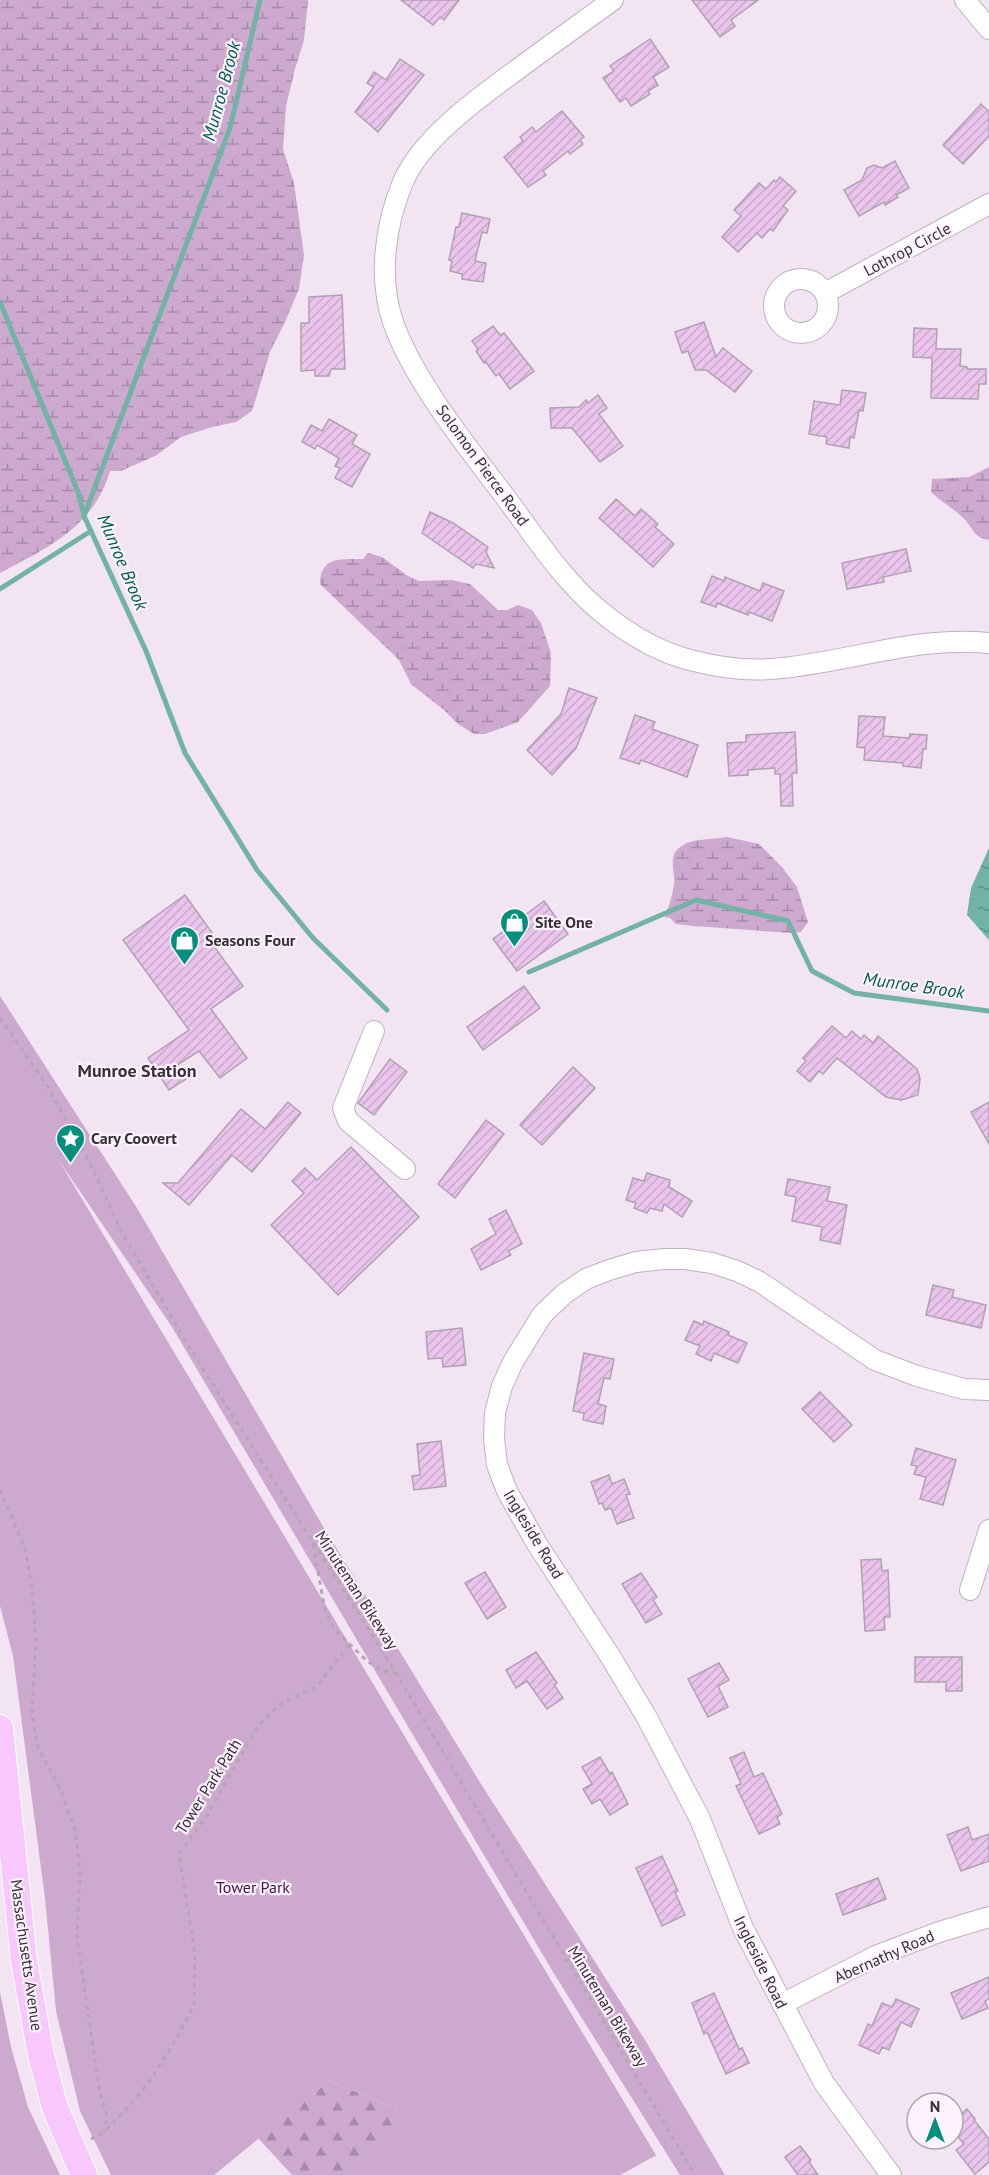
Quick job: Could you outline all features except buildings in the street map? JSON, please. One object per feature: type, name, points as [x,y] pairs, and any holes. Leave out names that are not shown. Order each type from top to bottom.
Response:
[{"type":"main road","name":"Massachusetts Avenue","points":[[0,1728],[24,1962],[44,2065],[55,2108],[84,2175]]},
{"type":"street","name":"Solomon Pierce Road","points":[[613,0],[482,95],[428,143],[404,180],[389,225],[384,273],[392,320],[407,356],[439,406],[567,580],[600,611],[654,648],[693,661],[736,668],[768,669],[857,656],[898,647],[949,642],[989,643]]},
{"type":"street","points":[[965,0],[989,29]]},
{"type":"street","name":"Lothrop Circle","points":[[825,293],[989,204]]},
{"type":"street","points":[[374,1031],[343,1108],[348,1121],[405,1169]]},
{"type":"street","name":"Ingleside Road","points":[[891,2175],[824,2083],[742,1928],[700,1819],[646,1716],[537,1544],[507,1491],[496,1465],[495,1413],[502,1386],[513,1362],[542,1315],[564,1294],[586,1279],[609,1270],[636,1262],[664,1259],[712,1263],[737,1271],[760,1282],[875,1360],[917,1376],[964,1389],[989,1390]]},
{"type":"street","points":[[970,1590],[989,1530]]},
{"type":"street","name":"Abernathy Road","points":[[782,2004],[878,1955],[939,1932],[989,1917]]},
{"type":"path","name":"Minuteman Bikeway","points":[[0,1018],[48,1087],[94,1171],[126,1240],[188,1345],[396,1673],[695,2175]]},
{"type":"path","points":[[0,1490],[25,1548],[33,1588],[36,1641],[33,1711],[38,1748],[61,1791],[75,1830],[81,1873],[77,1938],[100,2093],[107,2116],[104,2132]]},
{"type":"path","points":[[312,1543],[325,1610],[335,1630],[366,1661],[383,1671],[396,1673]]},
{"type":"path","name":"Tower Park Path","points":[[73,2148],[104,2132],[124,2112],[149,2082],[174,2043],[194,2005],[195,1954],[179,1854],[206,1817],[257,1728],[279,1705],[317,1686],[349,1645]]},
{"type":"green space","points":[[0,0],[308,0],[304,40],[286,106],[283,149],[294,183],[304,255],[299,289],[270,352],[252,411],[236,422],[181,437],[157,455],[121,471],[110,471],[99,497],[80,522],[56,542],[0,573]]},
{"type":"green space","points":[[989,467],[989,540],[975,533],[965,519],[931,492],[932,479],[969,477]]},
{"type":"green space","points":[[368,553],[382,557],[419,581],[452,580],[470,584],[498,610],[507,610],[518,605],[532,610],[541,623],[551,653],[550,686],[518,722],[485,734],[474,734],[458,724],[411,684],[399,660],[320,584],[321,575],[328,564],[340,560],[363,559]]},
{"type":"green space","points":[[727,837],[759,844],[781,866],[797,887],[808,922],[801,932],[694,926],[676,924],[670,918],[665,917],[674,885],[673,857],[675,853],[689,842]]},
{"type":"green space","name":"Tower Park","points":[[0,996],[137,1208],[321,1523],[481,1784],[645,2040],[725,2175],[680,2175],[553,1972],[172,1327],[58,1159],[656,2155],[620,2175],[343,2175],[406,2112],[329,2081],[214,2175],[111,2175],[80,2111],[56,2011],[45,1898],[13,1656],[0,1606]]},
{"type":"green space","points":[[0,1992],[11,2047],[28,2107],[60,2175],[0,2175]]},
{"type":"green space","points":[[329,2081],[406,2112],[656,2155],[620,2175],[292,2175],[258,2138]]},
{"type":"water","points":[[989,848],[989,940],[967,915],[971,888]]},
{"type":"waterway","name":"Munroe Brook","points":[[260,0],[230,128],[84,516],[146,651],[185,753],[257,870],[313,938],[387,1010]]},
{"type":"waterway","points":[[0,302],[78,492],[84,515]]},
{"type":"waterway","points":[[0,589],[91,531]]},
{"type":"waterway","name":"Munroe Brook","points":[[529,972],[696,900],[788,921],[812,971],[854,993],[989,1011]]},
{"type":"place","name":"Site One","points":[[514,948]]},
{"type":"place","name":"Seasons Four","points":[[184,966]]},
{"type":"place","name":"Cary Coovert","points":[[70,1164]]},
{"type":"district","name":"Munroe Station","points":[[137,1070]]}]
